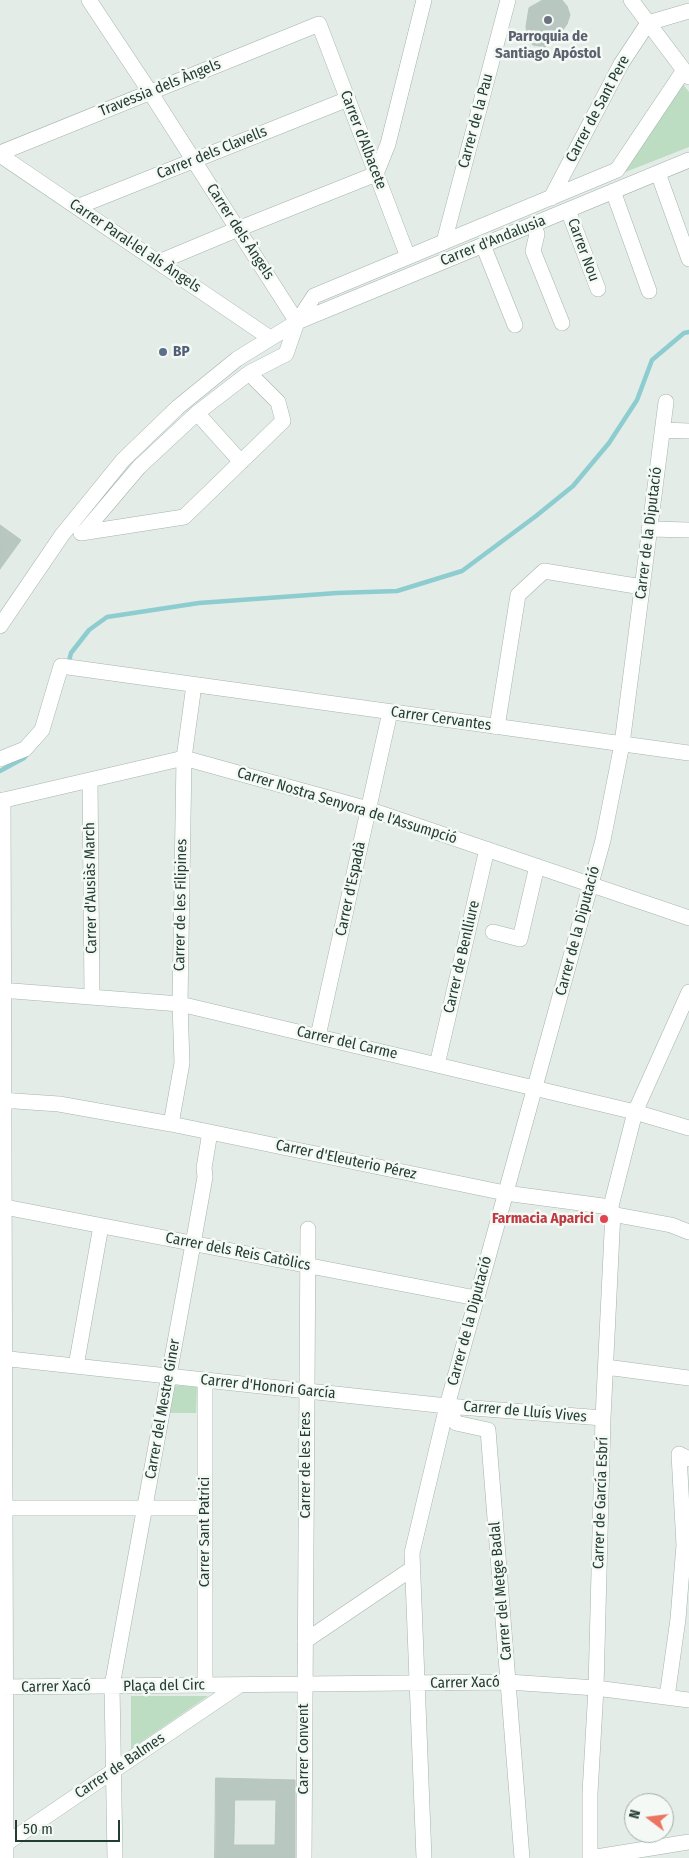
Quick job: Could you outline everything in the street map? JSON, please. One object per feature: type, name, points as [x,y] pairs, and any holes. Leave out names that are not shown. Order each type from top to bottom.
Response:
[{"type":"street","name":"Carrer dels Àngels","points":[[89,0],[297,322]]},
{"type":"street","points":[[159,262],[376,174],[388,144],[424,0]]},
{"type":"street","name":"Carrer de la Pau","points":[[444,242],[508,0]]},
{"type":"street","points":[[631,0],[686,74]]},
{"type":"street","points":[[648,23],[689,10]]},
{"type":"street","name":"Carrer de Sant Pere","points":[[551,198],[621,64],[648,23]]},
{"type":"street","name":"Travessia dels Àngels","points":[[0,154],[319,24]]},
{"type":"street","name":"Carrer d'Albacete","points":[[319,24],[408,257]]},
{"type":"street","name":"Carrer d'Andalusia","points":[[84,532],[139,467],[197,413],[248,373],[286,354],[297,322],[314,296],[617,170],[686,74]]},
{"type":"street","name":"Carrer dels Clavells","points":[[77,207],[348,99]]},
{"type":"street","name":"Carrer Paral·lel als Àngels","points":[[0,154],[270,338]]},
{"type":"street","name":"Carrer d'Andalusia","points":[[0,626],[62,535],[123,460],[171,413],[237,359],[297,322],[689,160]]},
{"type":"street","points":[[658,173],[689,259]]},
{"type":"street","points":[[613,191],[649,291]]},
{"type":"street","name":"Carrer Nou","points":[[568,210],[598,289]]},
{"type":"street","points":[[533,224],[537,234],[533,251],[562,323]]},
{"type":"street","points":[[483,245],[515,325]]},
{"type":"street","points":[[62,535],[184,517],[284,421],[278,402],[248,373]]},
{"type":"street","name":"Carrer de la Diputació","points":[[424,1858],[412,1553],[447,1406],[603,840],[622,744],[666,402]]},
{"type":"street","points":[[197,413],[241,462]]},
{"type":"street","points":[[662,430],[689,431]]},
{"type":"street","points":[[649,529],[689,530]]},
{"type":"street","points":[[497,727],[518,594],[544,571],[642,587]]},
{"type":"street","name":"Carrer Cervantes","points":[[0,759],[25,749],[42,730],[61,666],[689,753]]},
{"type":"street","name":"Carrer de les Filipines","points":[[171,1124],[182,1063],[180,1004],[184,758],[194,685]]},
{"type":"street","name":"Carrer d'Espadà","points":[[318,1036],[390,712]]},
{"type":"street","name":"Carrer Nostra Senyora de l'Assumpció","points":[[2,801],[184,758],[368,809],[689,918]]},
{"type":"street","name":"Carrer d'Ausiàs March","points":[[90,780],[92,996]]},
{"type":"street","points":[[2,801],[4,1849]]},
{"type":"street","name":"Carrer de Benlliure","points":[[438,1065],[487,849]]},
{"type":"street","points":[[494,932],[520,939],[537,866]]},
{"type":"street","name":"Carrer del Carme","points":[[2,989],[180,1004],[635,1112],[689,1128]]},
{"type":"street","name":"Carrer de García Esbrí","points":[[590,1858],[590,1793],[596,1688],[611,1211],[635,1112],[689,992]]},
{"type":"street","name":"Carrer d'Eleuterio Pérez","points":[[2,1100],[59,1104],[171,1124],[506,1193],[603,1206],[617,1215],[671,1225],[689,1232]]},
{"type":"street","name":"Carrer del Mestre Giner","points":[[112,1686],[205,1177],[204,1168],[210,1132]]},
{"type":"street","name":"Carrer dels Reis Catòlics","points":[[2,1207],[476,1298]]},
{"type":"street","points":[[76,1366],[101,1226]]},
{"type":"street","name":"Carrer de les Eres","points":[[305,1640],[308,1229]]},
{"type":"street","name":"Carrer d'Honori García","points":[[2,1358],[447,1406]]},
{"type":"street","points":[[606,1368],[689,1378]]},
{"type":"street","name":"Carrer Sant Patrici","points":[[205,1380],[205,1685]]},
{"type":"street","name":"Carrer de Lluís Vives","points":[[447,1406],[603,1418]]},
{"type":"street","name":"Carrer del Metge Badal","points":[[447,1406],[456,1422],[488,1430],[522,1858]]},
{"type":"street","points":[[667,1697],[678,1619],[684,1545],[679,1454],[689,1459]]},
{"type":"street","points":[[3,1508],[205,1508]]},
{"type":"street","points":[[305,1640],[413,1568]]},
{"type":"street","name":"Carrer Convent","points":[[304,1858],[305,1640]]},
{"type":"street","name":"Carrer Xacó","points":[[240,1685],[508,1682],[596,1688],[689,1700]]},
{"type":"street","name":"Plaça del Circ","points":[[115,1858],[112,1686],[240,1685]]},
{"type":"street","name":"Carrer de Balmes","points":[[4,1849],[113,1770],[240,1685]]},
{"type":"street","name":"Carrer Xacó","points":[[3,1687],[112,1686]]},
{"type":"street","points":[[590,1858],[689,1842]]},
{"type":"green space","points":[[682,83],[689,92],[689,147],[623,173]]},
{"type":"green space","points":[[173,1385],[197,1387],[196,1413],[167,1413]]},
{"type":"green space","points":[[131,1696],[208,1696],[131,1749]]},
{"type":"building","name":"Parroquia de Santiago Apóstol","points":[[543,0],[562,0],[567,6],[570,15],[567,24],[558,37],[545,47],[533,45],[527,39],[526,26],[529,8]]},
{"type":"building","points":[[0,525],[21,540],[0,569]]},
{"type":"building","points":[[216,1778],[295,1780],[295,1858],[215,1858]],"holes":[[[235,1800],[276,1800],[275,1845],[234,1845]]]},
{"type":"waterway","points":[[68,665],[71,653],[89,630],[107,617],[199,603],[337,593],[397,591],[462,571],[573,486],[609,443],[637,400],[652,360],[684,333],[689,332]]},
{"type":"waterway","points":[[0,771],[24,758],[28,753]]},
{"type":"place","name":"Parroquia de Santiago Apóstol","points":[[548,20]]},
{"type":"place","name":"BP","points":[[163,352]]},
{"type":"place","name":"Farmacia Aparici","points":[[604,1219]]}]
